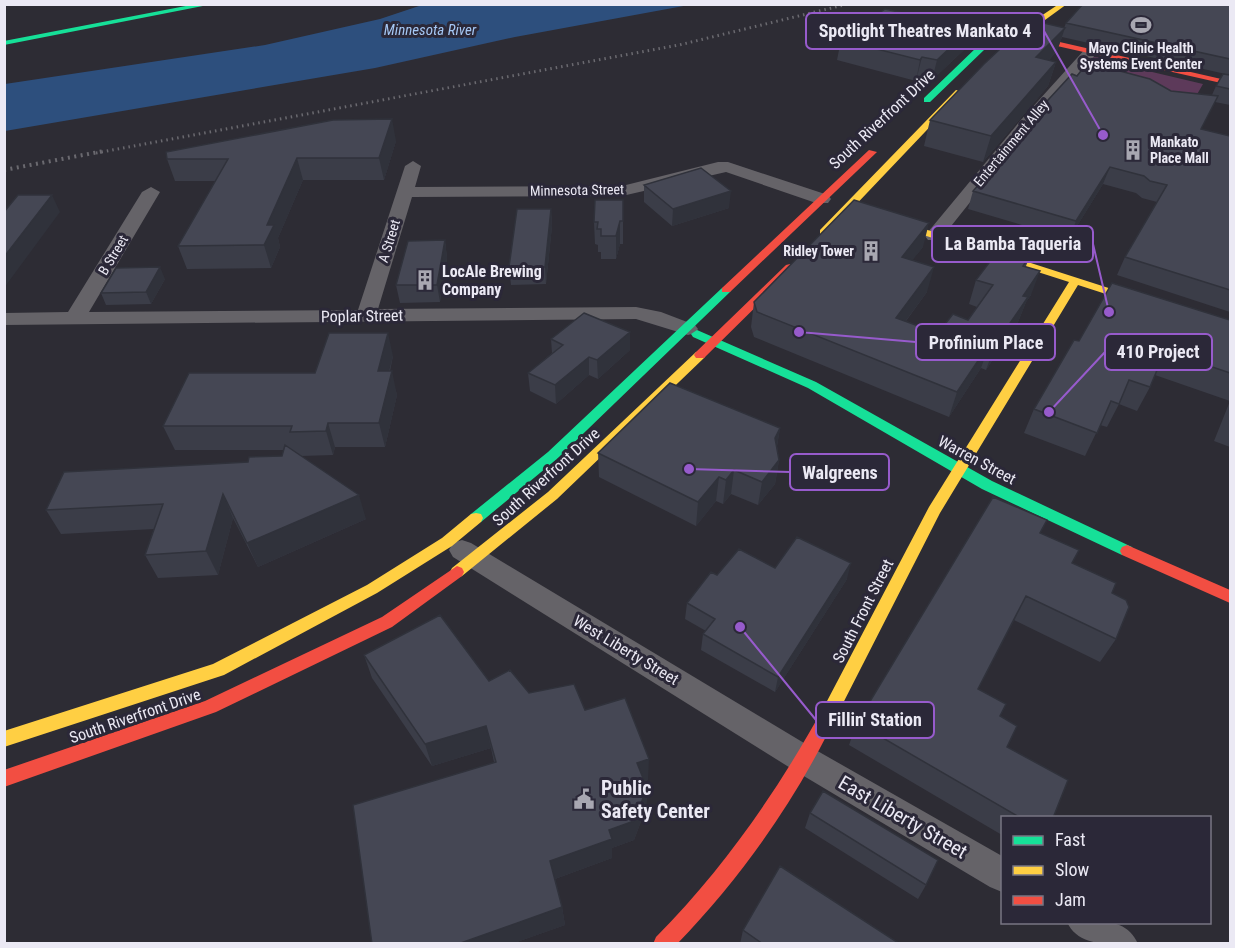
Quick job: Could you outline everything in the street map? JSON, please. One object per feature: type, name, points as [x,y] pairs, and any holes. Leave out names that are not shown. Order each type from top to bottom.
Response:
[{"type":"main road","points":[[4,43],[210,4]]},
{"type":"main road","name":"South Riverfront Drive","points":[[916,111],[1003,31],[1040,4]]},
{"type":"main road","points":[[989,64],[1020,34],[1064,4]]},
{"type":"main road","points":[[1003,31],[1230,83]]},
{"type":"main road","name":"South Riverfront Drive","points":[[812,244],[967,84]]},
{"type":"main road","name":"South Riverfront Drive","points":[[4,739],[218,670],[372,589],[447,542],[553,455],[882,142]]},
{"type":"main road","name":"Minnesota Street","points":[[822,199],[1230,331]]},
{"type":"main road","name":"South Riverfront Drive","points":[[4,779],[210,707],[387,622],[476,558],[566,486],[796,261]]},
{"type":"main road","name":"South Front Street","points":[[663,944],[700,908],[764,822],[803,759],[933,511],[1075,281]]},
{"type":"main road","name":"Poplar Street","points":[[688,329],[714,341]]},
{"type":"main road","name":"Warren Street","points":[[714,341],[812,385],[958,470],[1084,532],[1230,597]]},
{"type":"street","name":"Entertainment Alley","points":[[934,237],[1025,124],[1091,51]]},
{"type":"street","name":"A Street","points":[[366,316],[412,166]]},
{"type":"street","name":"Minnesota Street","points":[[405,192],[622,190],[718,167],[729,167],[822,199]]},
{"type":"street","name":"B Street","points":[[75,318],[151,192]]},
{"type":"street","name":"Poplar Street","points":[[4,319],[636,313],[654,316],[688,329]]},
{"type":"street","name":"West Liberty Street","points":[[447,542],[803,759]]},
{"type":"street","name":"East Liberty Street","points":[[803,759],[1001,874]]},
{"type":"street","points":[[1087,924],[1120,944]]},
{"type":"shaded area","points":[[1090,57],[1110,58],[1114,63],[1203,84],[1188,110],[1082,74],[1079,70]]},
{"type":"water","name":"Minnesota River","points":[[422,5],[689,5],[515,37],[375,68],[5,131],[5,84],[265,45],[380,19]]},
{"type":"building","name":"Mayo Clinic Health Systems Event Center","points":[[1083,4],[1230,4],[1230,59],[1066,23]]},
{"type":"building","points":[[885,9],[971,28],[937,60],[922,57],[920,60],[841,40]]},
{"type":"building","points":[[1031,20],[1065,28],[1036,57],[1056,62],[991,136],[930,120],[984,64]]},
{"type":"building","points":[[1084,67],[1120,71],[1150,79],[1171,91],[1218,96],[1201,129],[1230,136],[1230,290],[1125,257],[1167,185],[1150,181],[1144,176],[1110,167],[1076,221],[973,191],[1009,151],[1007,150],[1037,112],[1072,74],[1077,76]]},
{"type":"building","points":[[1223,74],[1230,75],[1230,89],[1216,86]]},
{"type":"building","points":[[392,119],[379,158],[297,158],[267,225],[274,225],[264,245],[178,246],[228,159],[167,159],[166,152],[333,120]]},
{"type":"building","points":[[701,168],[731,191],[673,209],[644,185]]},
{"type":"building","points":[[18,195],[52,195],[4,257],[4,212]]},
{"type":"building","points":[[595,200],[623,200],[623,221],[620,221],[616,236],[601,236],[601,229],[597,229],[598,222],[594,222]]},
{"type":"building","points":[[854,200],[929,223],[902,257],[934,267],[896,318],[938,333],[953,314],[968,320],[993,285],[976,280],[1001,247],[1030,256],[1023,266],[1040,271],[1023,296],[1028,297],[995,345],[990,343],[957,392],[757,312],[754,302]]},
{"type":"building","points":[[517,209],[551,209],[545,267],[509,267]]},
{"type":"building","points":[[445,240],[437,285],[396,285],[408,241]]},
{"type":"building","points":[[160,267],[146,292],[101,293],[116,268]]},
{"type":"building","points":[[1112,283],[1230,320],[1230,373],[1165,351],[1150,387],[1129,380],[1119,404],[1111,401],[1097,433],[1034,409],[1074,340],[1079,341]]},
{"type":"building","points":[[584,313],[630,332],[597,360],[589,357],[555,385],[528,373],[563,345],[551,339]]},
{"type":"building","points":[[329,333],[388,333],[378,371],[392,371],[379,423],[328,423],[326,431],[290,432],[292,426],[163,426],[189,373],[315,373]]},
{"type":"building","points":[[670,383],[780,428],[775,438],[779,460],[762,482],[734,470],[726,480],[719,477],[698,502],[598,453]]},
{"type":"building","points":[[285,445],[359,495],[247,543],[223,494],[206,551],[145,555],[163,504],[46,510],[64,472],[248,462],[249,457],[282,456]]},
{"type":"building","points":[[993,497],[1047,520],[1040,533],[1079,550],[1072,563],[1116,583],[1112,593],[1126,600],[1129,607],[1116,639],[1026,596],[978,689],[1006,704],[1000,716],[1017,726],[1007,747],[1068,780],[1054,816],[1018,816],[857,723]]},
{"type":"building","points":[[797,537],[851,563],[778,677],[703,634],[715,619],[687,603],[711,572],[717,575],[739,549],[775,568]]},
{"type":"building","points":[[440,615],[489,681],[510,670],[529,693],[574,684],[585,710],[625,698],[649,759],[637,763],[647,788],[634,821],[609,830],[612,839],[550,861],[562,907],[458,944],[372,944],[353,805],[496,762],[486,726],[425,744],[364,655]]},
{"type":"building","points":[[823,791],[938,860],[926,885],[810,813]]},
{"type":"building","points":[[780,866],[900,944],[763,944],[743,930]]},
{"type":"railway","points":[[96,153],[679,45],[848,4]]},
{"type":"railway","points":[[4,170],[104,151]]},
{"type":"traffic: fast","points":[[4,43],[210,4]]},
{"type":"traffic: fast","points":[[927,100],[981,48],[1014,23]]},
{"type":"traffic: fast","points":[[476,518],[553,455],[726,290]]},
{"type":"traffic: fast","points":[[697,334],[812,385],[987,485],[1127,551]]},
{"type":"traffic: slow","points":[[1003,51],[1020,34],[1064,4]]},
{"type":"traffic: slow","points":[[824,232],[959,92]]},
{"type":"traffic: slow","points":[[884,219],[1230,331]]},
{"type":"traffic: slow","points":[[832,708],[934,511],[1075,281]]},
{"type":"traffic: slow","points":[[457,572],[522,522],[700,355]]},
{"type":"traffic: slow","points":[[4,739],[218,670],[372,589],[447,542],[476,518]]},
{"type":"traffic: jam","points":[[1016,34],[1230,83]]},
{"type":"traffic: jam","points":[[726,290],[872,152]]},
{"type":"traffic: jam","points":[[700,355],[790,267]]},
{"type":"traffic: jam","points":[[1127,551],[1230,597]]},
{"type":"traffic: jam","points":[[4,779],[210,707],[387,622],[457,572]]},
{"type":"traffic: jam","points":[[663,944],[712,891],[757,833],[797,772],[832,708]]},
{"type":"place","name":"Mayo Clinic Health Systems Event Center","points":[[1141,25]]},
{"type":"place","name":"Spotlight Theatres Mankato 4","points":[[1103,135]]},
{"type":"place","name":"Mankato Place Mall","points":[[1133,150]]},
{"type":"place","name":"Ridley Tower","points":[[871,251]]},
{"type":"place","name":"LocAle Brewing Company","points":[[425,280]]},
{"type":"place","name":"La Bamba Taqueria","points":[[1109,312]]},
{"type":"place","name":"Profinium Place","points":[[799,332]]},
{"type":"place","name":"410 Project","points":[[1049,412]]},
{"type":"place","name":"Walgreens","points":[[689,469]]},
{"type":"place","name":"Fillin' Station","points":[[740,627]]},
{"type":"place","name":"Public Safety Center","points":[[584,799]]}]
